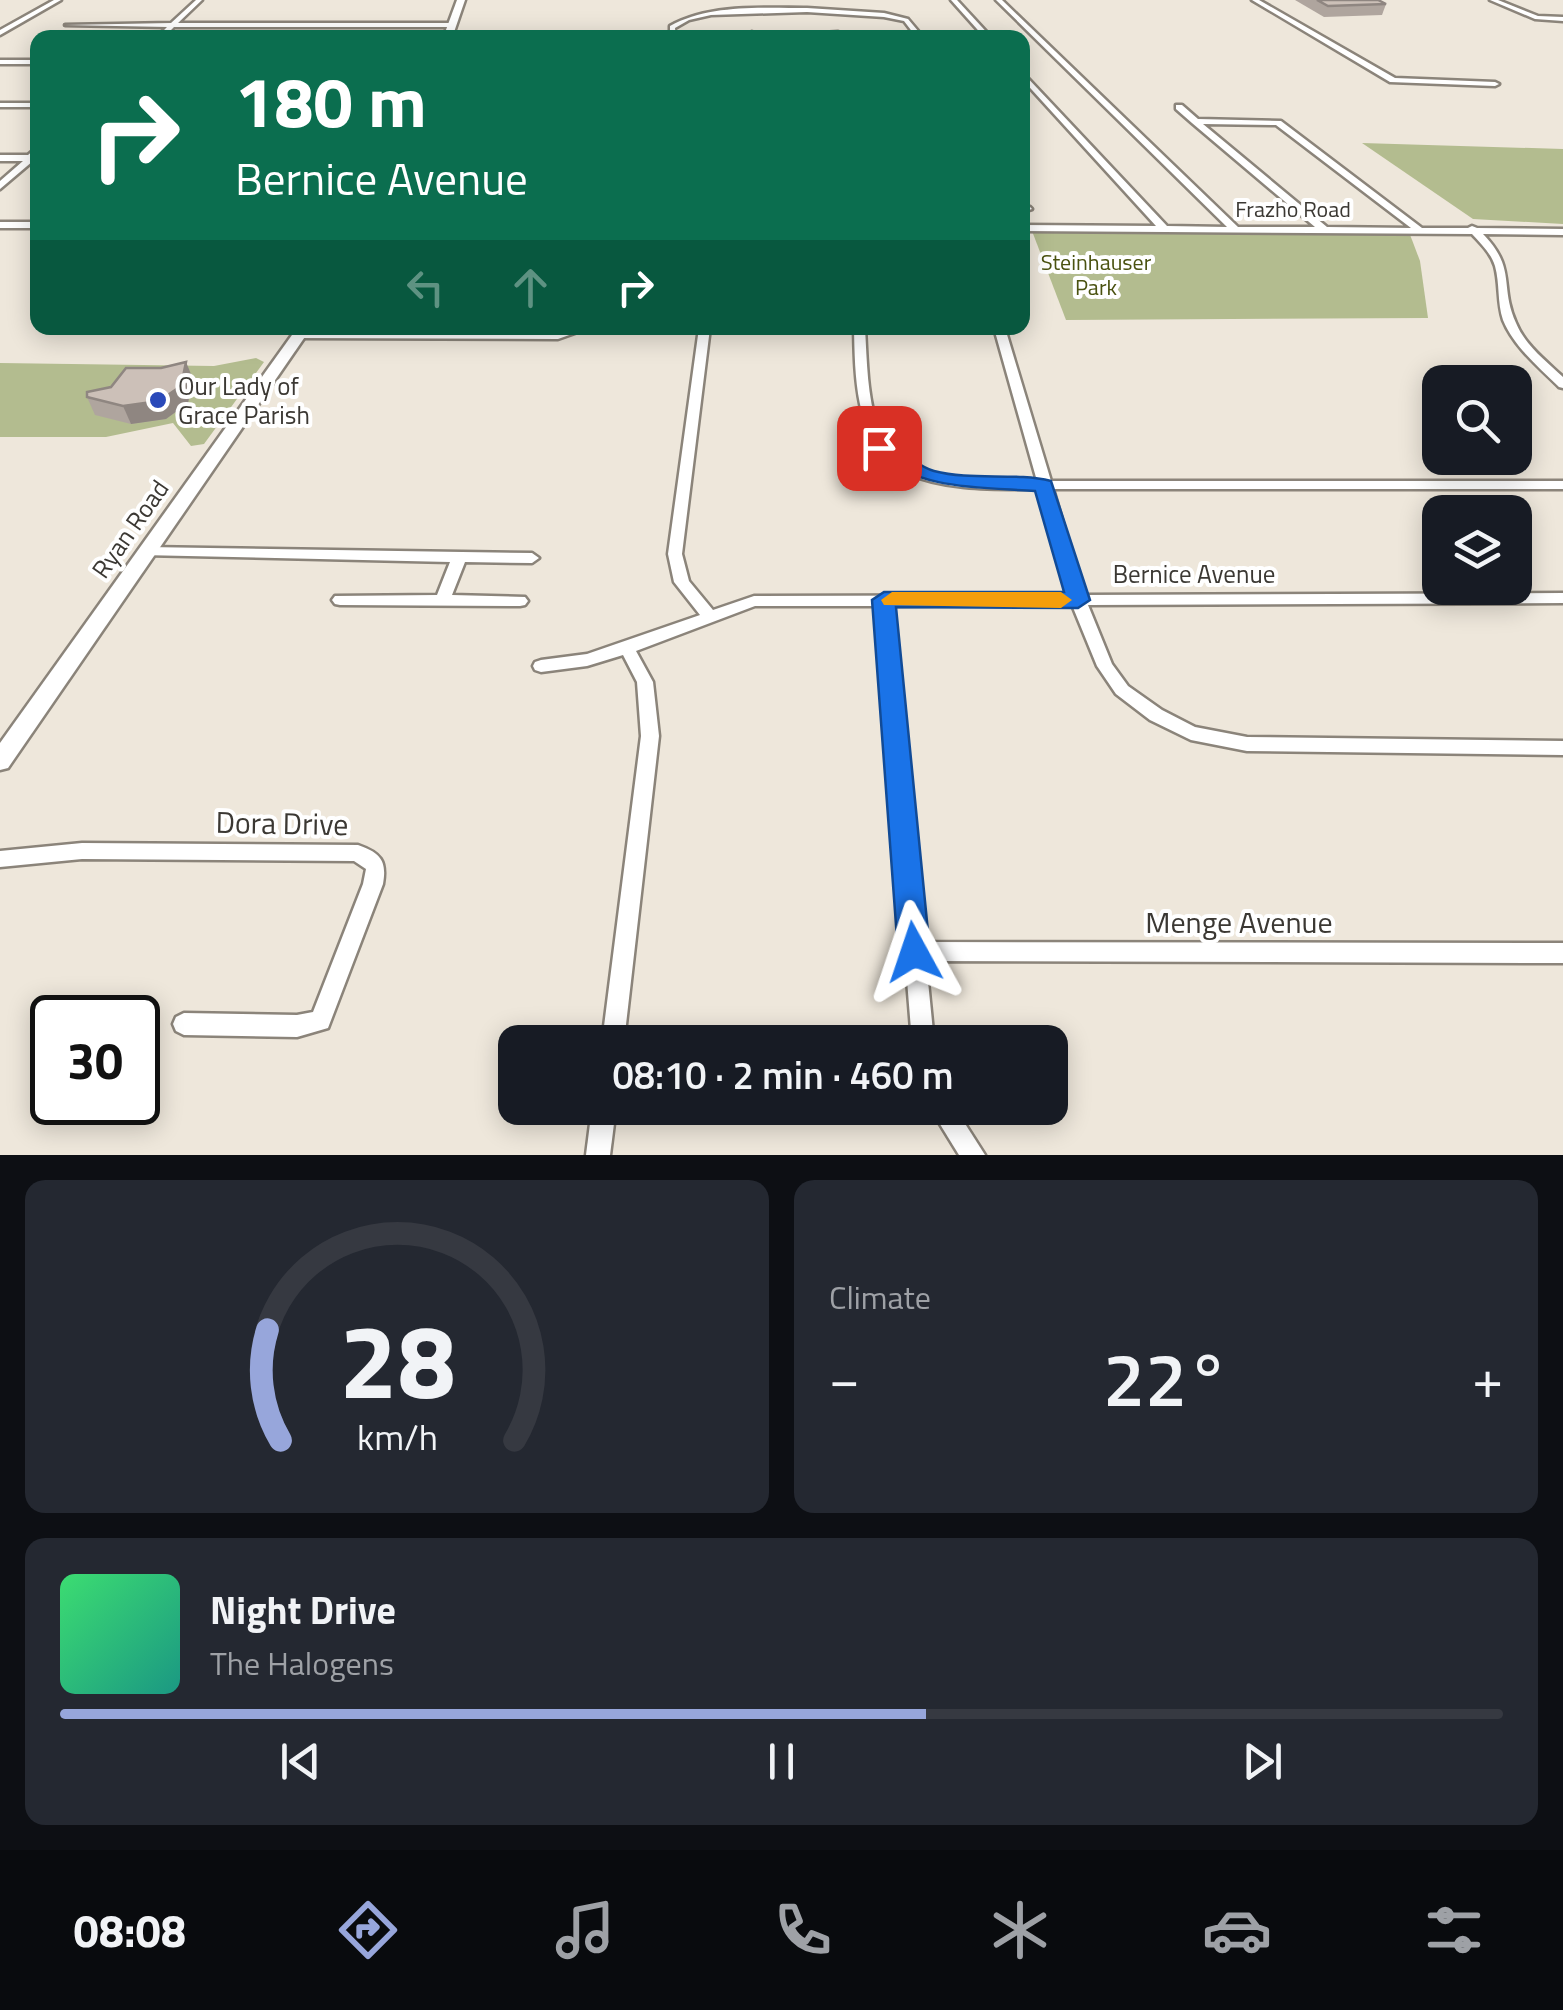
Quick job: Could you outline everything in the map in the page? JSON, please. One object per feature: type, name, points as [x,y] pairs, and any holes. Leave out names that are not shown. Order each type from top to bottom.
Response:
[{"type":"main road","points":[[450,30],[462,0]]},
{"type":"main road","name":"Ryan Road","points":[[0,761],[7,741],[147,552],[299,335]]},
{"type":"street","points":[[0,33],[58,0]]},
{"type":"street","points":[[167,30],[199,0]]},
{"type":"street","points":[[826,0],[835,13],[836,30]]},
{"type":"street","points":[[835,13],[840,10],[836,0]]},
{"type":"street","points":[[954,0],[982,30]]},
{"type":"street","points":[[1000,0],[1234,228]]},
{"type":"street","points":[[1255,0],[1393,80],[1496,84]]},
{"type":"street","points":[[1493,0],[1537,18],[1563,19]]},
{"type":"street","points":[[674,30],[674,23],[688,17],[721,12],[897,15],[915,30]]},
{"type":"street","points":[[674,13],[688,17]]},
{"type":"street","points":[[68,25],[452,25]]},
{"type":"street","points":[[0,62],[30,62]]},
{"type":"street","points":[[1030,83],[1163,228]]},
{"type":"street","points":[[0,105],[30,105]]},
{"type":"street","points":[[1179,107],[1323,229]]},
{"type":"street","points":[[1195,120],[1278,123],[1418,229]]},
{"type":"street","points":[[0,158],[30,156]]},
{"type":"street","points":[[0,186],[30,160]]},
{"type":"street","points":[[0,225],[30,225]]},
{"type":"street","name":"Frazho Road","points":[[1030,228],[1563,232]]},
{"type":"street","points":[[1472,229],[1493,249],[1504,268],[1504,303],[1513,328],[1563,384]]},
{"type":"street","points":[[507,335],[561,335]]},
{"type":"street","points":[[703,335],[675,562],[682,582],[708,615]]},
{"type":"street","points":[[861,335],[870,432],[888,457],[904,467],[958,483],[1563,485]]},
{"type":"street","points":[[1002,335],[1078,600],[1104,666],[1122,690],[1156,716],[1215,740],[1247,744],[1563,748]]},
{"type":"street","points":[[879,481],[904,467]]},
{"type":"street","points":[[147,552],[532,558]]},
{"type":"street","points":[[443,600],[460,557]]},
{"type":"street","name":"Bernice Avenue","points":[[626,648],[708,615],[754,602],[1563,598]]},
{"type":"street","points":[[340,600],[520,601]]},
{"type":"street","points":[[884,600],[920,1025]]},
{"type":"street","points":[[540,666],[587,660],[626,648],[645,682],[650,736],[615,1025]]},
{"type":"street","name":"Dora Drive","points":[[0,860],[82,851],[358,853],[369,857],[376,866],[373,884],[320,1021],[297,1026],[184,1024]]},
{"type":"street","name":"Menge Avenue","points":[[914,952],[1563,952]]},
{"type":"street","points":[[598,1155],[602,1125]]},
{"type":"street","points":[[953,1125],[972,1155]]},
{"type":"green space","points":[[1362,143],[1563,149],[1563,224],[1473,219]]},
{"type":"green space","name":"Steinhauser Park","points":[[1032,231],[1409,232],[1420,261],[1428,318],[1066,320]]},
{"type":"green space","points":[[256,358],[264,362],[204,444],[191,446],[173,423],[106,437],[0,437],[0,363],[214,366]]},
{"type":"building","points":[[1317,0],[1378,0],[1386,4],[1328,6]]},
{"type":"building","points":[[186,362],[181,386],[159,401],[123,406],[87,397],[87,392],[111,387],[126,368],[161,368]]},
{"type":"slow traffic","points":[[892,600],[1061,600]]},
{"type":"place","name":"Our Lady of Grace Parish","points":[[158,400]]},
{"type":"route","points":[[879,448],[904,467],[934,478],[958,483],[1044,485],[1078,600],[884,600],[914,952]]}]
